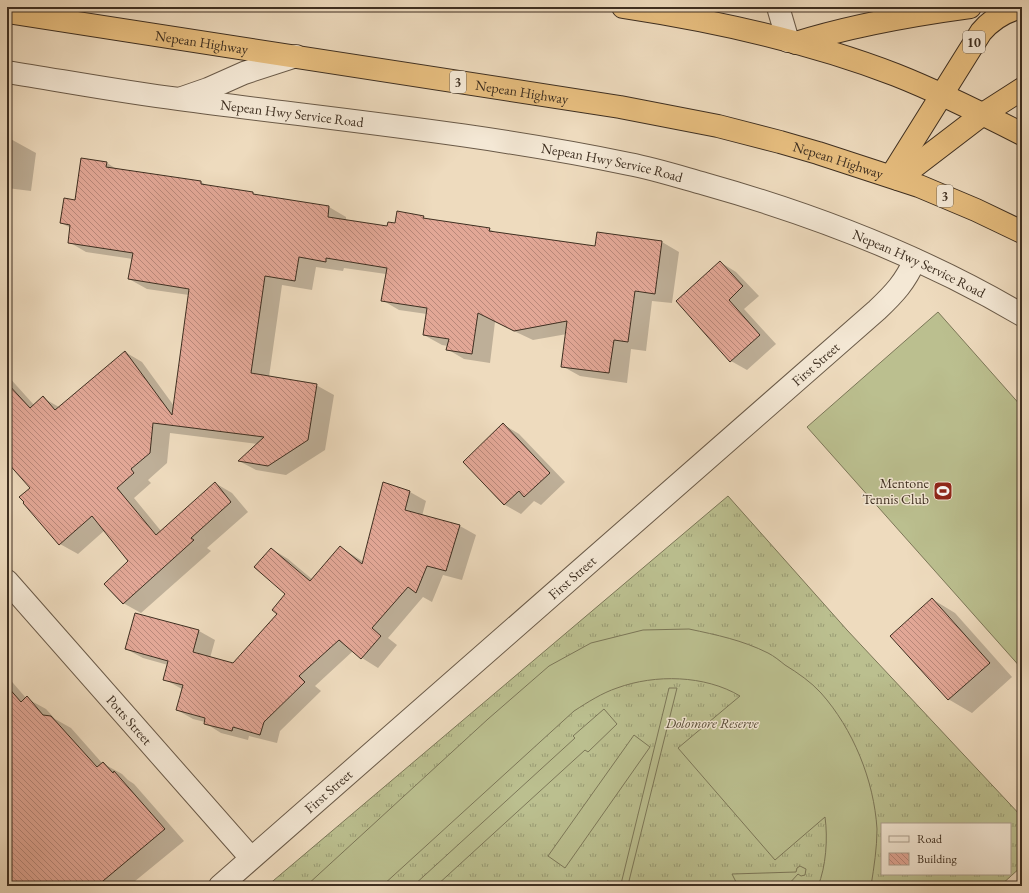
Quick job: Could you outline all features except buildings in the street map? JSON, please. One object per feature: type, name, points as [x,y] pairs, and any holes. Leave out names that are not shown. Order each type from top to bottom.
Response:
[{"type":"highway","points":[[622,7],[710,23],[792,42],[879,69],[942,94],[1022,134]]},
{"type":"highway","points":[[792,42],[870,23],[970,7]]},
{"type":"highway","name":"10","points":[[894,178],[942,94],[985,27],[998,16],[1022,7]]},
{"type":"highway","name":"Nepean Highway","points":[[7,12],[620,107],[718,126],[780,142],[894,178],[962,204],[1022,232]]},
{"type":"highway","points":[[894,178],[983,114],[1022,89]]},
{"type":"street","points":[[778,7],[792,42]]},
{"type":"street","name":"Nepean Hwy Service Road","points":[[177,99],[197,94],[233,78],[296,56]]},
{"type":"street","name":"Nepean Hwy Service Road","points":[[7,72],[177,99],[413,128],[631,164],[761,200],[856,236],[915,260],[959,281],[1022,315]]},
{"type":"street","name":"First Street","points":[[220,886],[877,310],[900,287],[907,277],[915,260]]},
{"type":"street","name":"Potts Street","points":[[7,581],[251,858]]},
{"type":"green space","name":"Mentone Tennis Club","points":[[938,312],[1022,407],[1022,669],[807,427]]},
{"type":"green space","name":"Dolomore Reserve","points":[[728,496],[847,630],[1022,817],[1022,866],[1000,886],[267,886]]},
{"type":"green space","points":[[689,629],[739,641],[770,654],[813,685],[832,707],[843,723],[860,756],[871,792],[877,829],[876,850],[871,886],[818,886],[823,870],[826,852],[825,817],[775,860],[678,748],[740,696],[711,684],[680,679],[663,679],[632,683],[611,690],[574,711],[382,886],[306,886],[488,719],[549,666],[591,643],[643,630]]},
{"type":"green space","points":[[669,688],[677,688],[628,885],[631,886],[606,886],[607,881],[621,884]]},
{"type":"green space","points":[[604,709],[617,724],[588,752],[585,750],[436,886],[413,886],[575,738],[573,736]]},
{"type":"green space","points":[[634,735],[650,747],[565,868],[548,856]]},
{"type":"green space","points":[[800,866],[806,869],[805,875],[801,876],[798,874],[787,886],[738,886],[732,874],[796,872],[797,868]]},
{"type":"place","name":"Mentone Tennis Club","points":[[943,491]]}]
